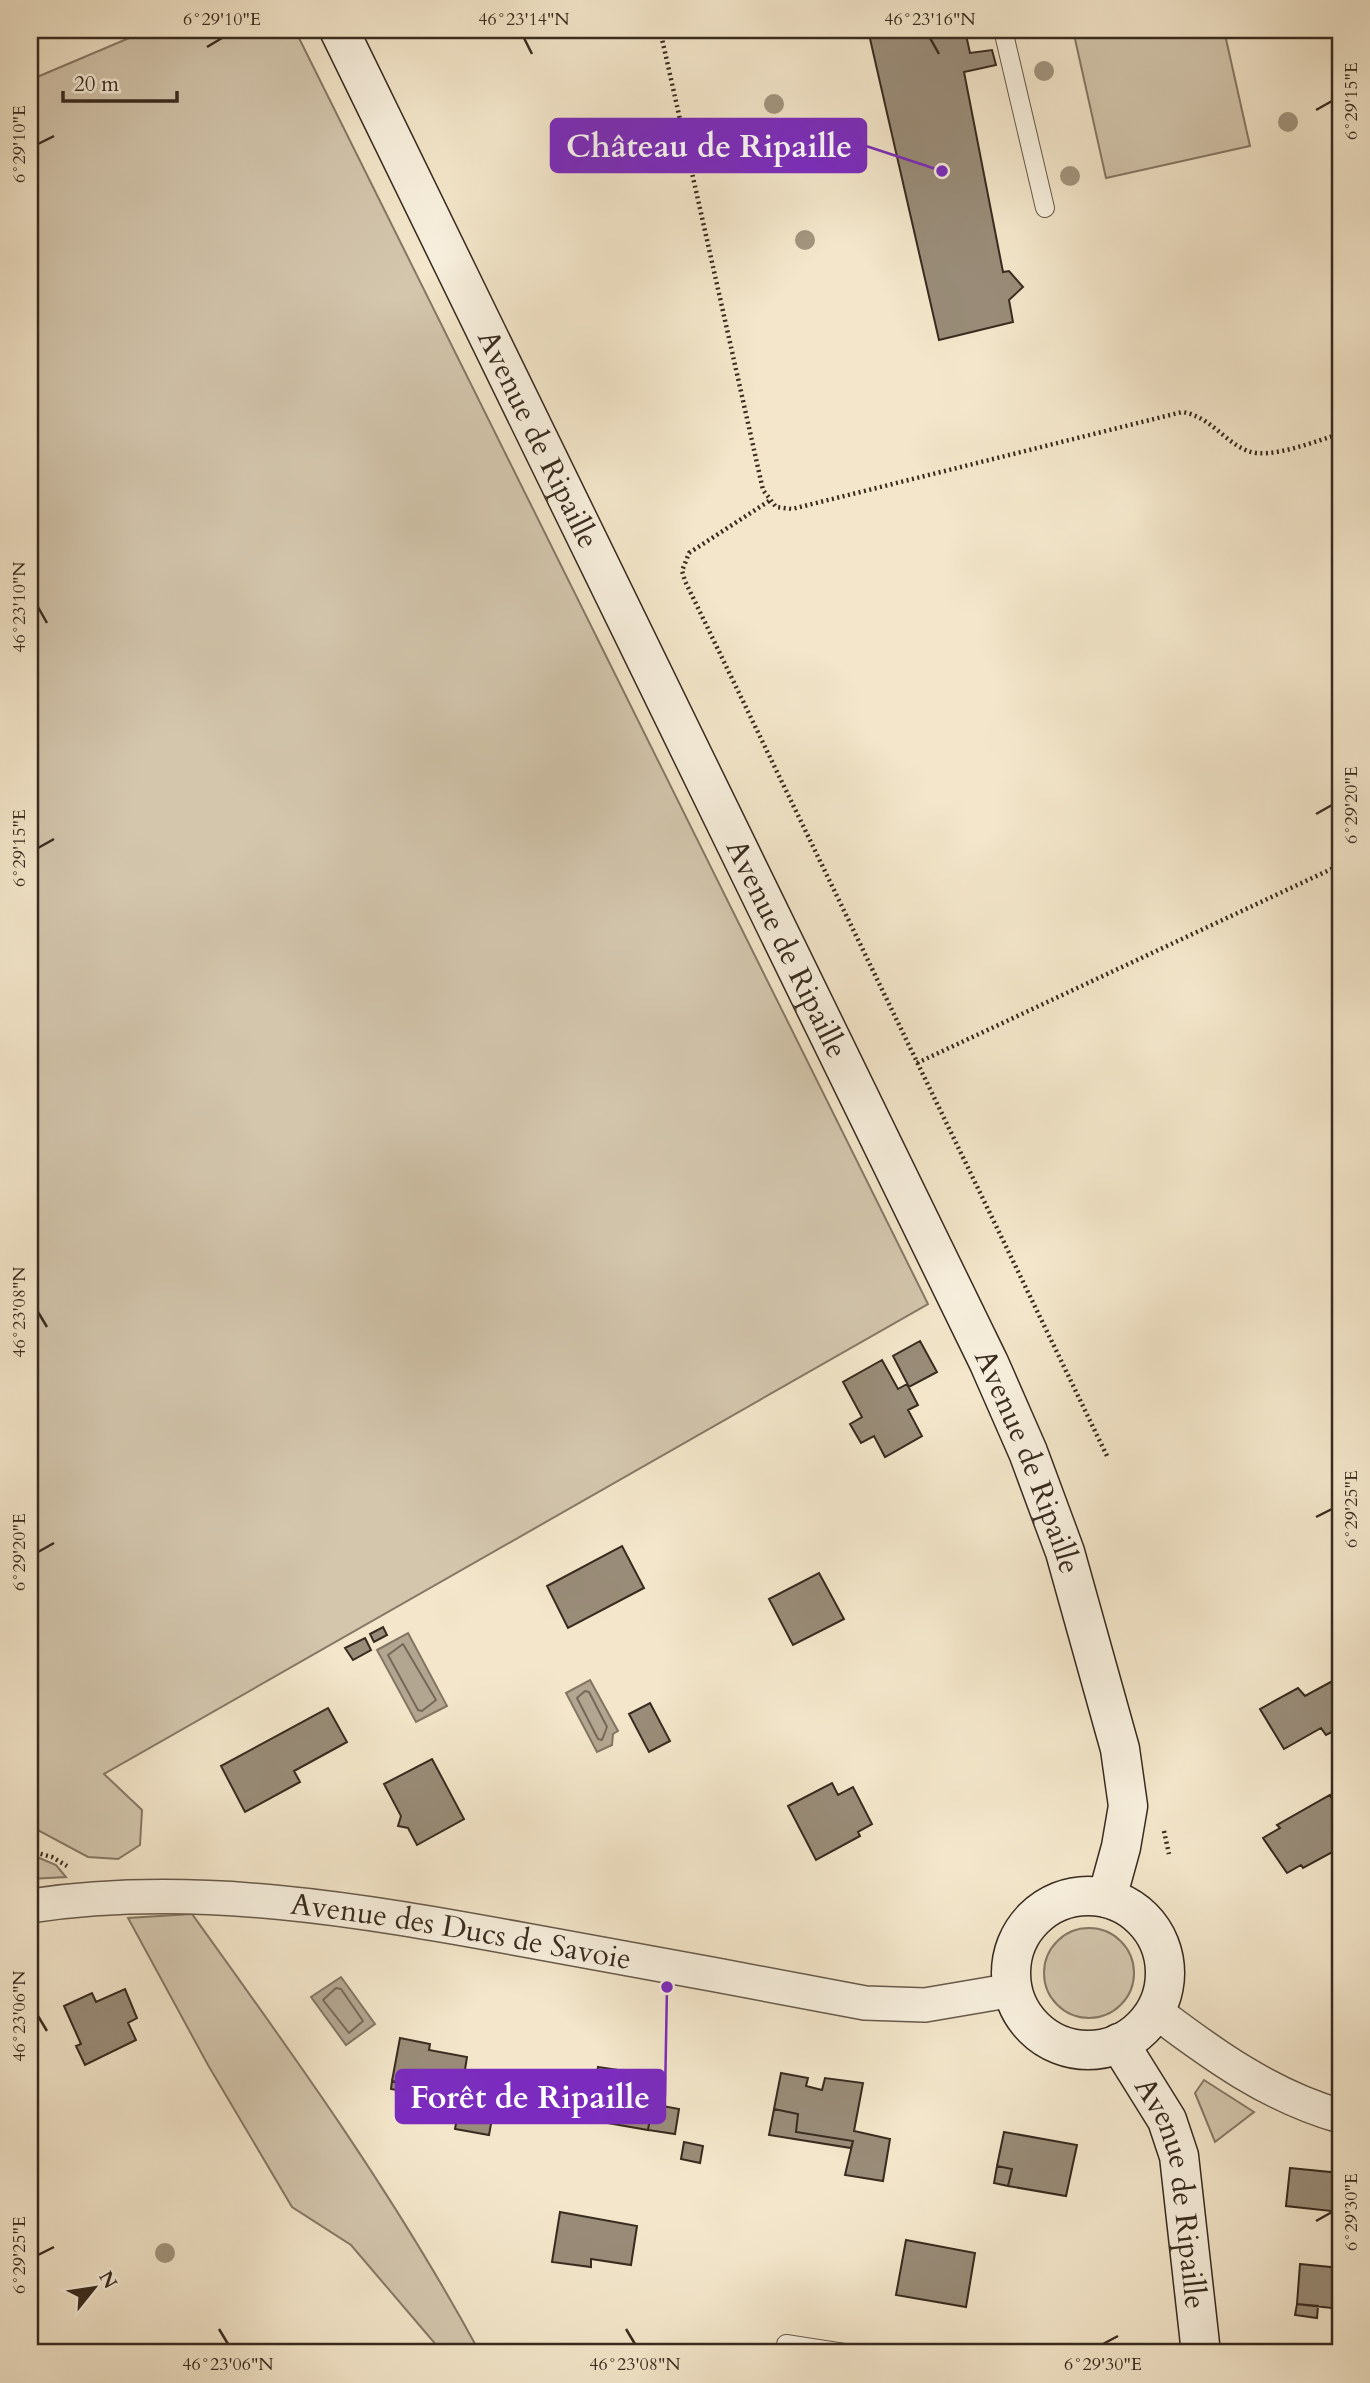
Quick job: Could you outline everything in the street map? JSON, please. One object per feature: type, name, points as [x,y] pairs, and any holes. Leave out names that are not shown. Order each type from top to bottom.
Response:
[{"type":"street","name":"Avenue de Ripaille","points":[[339,30],[973,1329],[1028,1452],[1086,1617],[1125,1774],[1126,1824],[1107,1898]]},
{"type":"street","name":"Avenue des Ducs de Savoie","points":[[30,1906],[143,1896],[271,1900],[473,1931],[865,2003],[925,2005],[1013,1990]]},
{"type":"street","points":[[1083,1896],[1107,1898],[1135,1911],[1156,1936],[1163,1956],[1166,1978],[1155,2011],[1142,2029],[1119,2043],[1085,2050],[1051,2039],[1024,2015],[1013,1990],[1013,1958],[1020,1937],[1033,1919],[1061,1900],[1083,1896]]},
{"type":"street","points":[[1155,2011],[1235,2069],[1289,2098],[1340,2116]]},
{"type":"street","name":"Avenue de Ripaille","points":[[1119,2043],[1157,2102],[1177,2147],[1183,2176],[1202,2353]]},
{"type":"lane","points":[[1003,30],[1045,208]]},
{"type":"lane","points":[[786,2344],[844,2353]]},
{"type":"path","points":[[660,30],[763,490],[769,501],[780,508],[792,509],[1182,412],[1197,416],[1244,449],[1258,454],[1340,434]]},
{"type":"path","points":[[769,501],[698,545],[684,561],[682,571],[1108,1458]]},
{"type":"path","points":[[918,1063],[1340,865]]},
{"type":"shaded area","points":[[148,30],[295,30],[928,1304],[104,1774],[142,1810],[140,1845],[118,1859],[88,1857],[30,1826],[30,80]]},
{"type":"shaded area","points":[[1073,30],[1224,30],[1250,146],[1106,178]]},
{"type":"shaded area","points":[[30,1854],[56,1865],[66,1877],[30,1879]]},
{"type":"shaded area","points":[[192,1914],[379,2183],[448,2295],[480,2353],[443,2353],[351,2245],[292,2207],[208,2065],[128,1918]]},
{"type":"shaded area","points":[[1089,1928],[1106,1932],[1121,1941],[1130,1956],[1134,1973],[1130,1990],[1121,2005],[1106,2014],[1089,2018],[1072,2014],[1057,2005],[1048,1990],[1044,1973],[1048,1956],[1057,1941],[1072,1932]]},
{"type":"shaded area","points":[[1204,2080],[1254,2112],[1215,2142],[1195,2093]]},
{"type":"water","points":[[408,1633],[447,1706],[416,1722],[377,1650]]},
{"type":"water","points":[[590,1680],[618,1731],[613,1734],[612,1745],[597,1752],[566,1693]]},
{"type":"water","points":[[341,1977],[375,2024],[346,2045],[311,1997]]},
{"type":"building","points":[[868,30],[965,30],[970,53],[992,50],[996,65],[964,72],[1003,272],[1009,271],[1023,287],[1009,300],[1013,322],[939,340]]},
{"type":"building","points":[[920,1341],[937,1372],[909,1387],[893,1356]]},
{"type":"building","points":[[882,1360],[898,1389],[907,1384],[918,1405],[908,1410],[922,1436],[885,1457],[874,1436],[861,1443],[850,1424],[862,1417],[843,1382]]},
{"type":"building","points":[[622,1546],[644,1588],[568,1628],[547,1586]]},
{"type":"building","points":[[819,1573],[844,1619],[793,1645],[769,1599]]},
{"type":"building","points":[[383,1627],[387,1635],[374,1642],[370,1634]]},
{"type":"building","points":[[365,1638],[371,1650],[353,1660],[345,1648]]},
{"type":"building","points":[[1340,1677],[1340,1728],[1326,1735],[1321,1728],[1284,1749],[1260,1709],[1298,1688],[1305,1696]]},
{"type":"building","points":[[650,1703],[670,1741],[649,1752],[629,1714]]},
{"type":"building","points":[[328,1708],[347,1742],[294,1771],[300,1782],[245,1812],[221,1766]]},
{"type":"building","points":[[432,1759],[464,1819],[417,1845],[408,1828],[398,1826],[401,1816],[384,1784]]},
{"type":"building","points":[[832,1783],[838,1795],[853,1787],[872,1824],[858,1832],[860,1836],[816,1860],[788,1806]]},
{"type":"building","points":[[1330,1795],[1340,1814],[1340,1848],[1303,1868],[1301,1865],[1287,1873],[1263,1838],[1280,1828],[1277,1825]]},
{"type":"building","points":[[125,1989],[137,2018],[128,2023],[136,2040],[85,2065],[76,2046],[81,2044],[64,2006],[92,1993],[96,2002]]},
{"type":"building","points":[[400,2038],[430,2044],[429,2050],[467,2057],[460,2101],[412,2093],[413,2085],[392,2081]]},
{"type":"building","points":[[598,2067],[619,2070],[618,2076],[656,2083],[648,2130],[590,2120]]},
{"type":"building","points":[[781,2073],[808,2078],[806,2086],[822,2090],[825,2078],[863,2083],[854,2131],[890,2139],[883,2181],[845,2175],[853,2141],[796,2132],[798,2114],[774,2109]]},
{"type":"building","points":[[392,2081],[413,2085],[412,2093],[391,2089]]},
{"type":"building","points":[[460,2101],[494,2107],[489,2135],[455,2129]]},
{"type":"building","points":[[652,2104],[679,2109],[675,2134],[648,2130]]},
{"type":"building","points":[[774,2109],[798,2114],[796,2132],[853,2141],[851,2148],[769,2135]]},
{"type":"building","points":[[1004,2132],[1077,2145],[1066,2196],[1008,2186],[1012,2169],[997,2166]]},
{"type":"building","points":[[684,2142],[703,2146],[700,2163],[681,2159]]},
{"type":"building","points":[[997,2166],[1012,2169],[1008,2186],[994,2183]]},
{"type":"building","points":[[1290,2168],[1340,2173],[1340,2212],[1286,2206]]},
{"type":"building","points":[[560,2212],[637,2226],[631,2265],[591,2259],[591,2267],[552,2262]]},
{"type":"building","points":[[906,2240],[975,2253],[966,2307],[896,2295]]},
{"type":"building","points":[[1300,2264],[1340,2268],[1340,2309],[1297,2304]]},
{"type":"building","points":[[1297,2304],[1318,2306],[1317,2318],[1295,2315]]},
{"type":"place","name":"Château de Ripaille","points":[[942,171]]},
{"type":"place","name":"Forêt de Ripaille","points":[[667,1987]]}]
